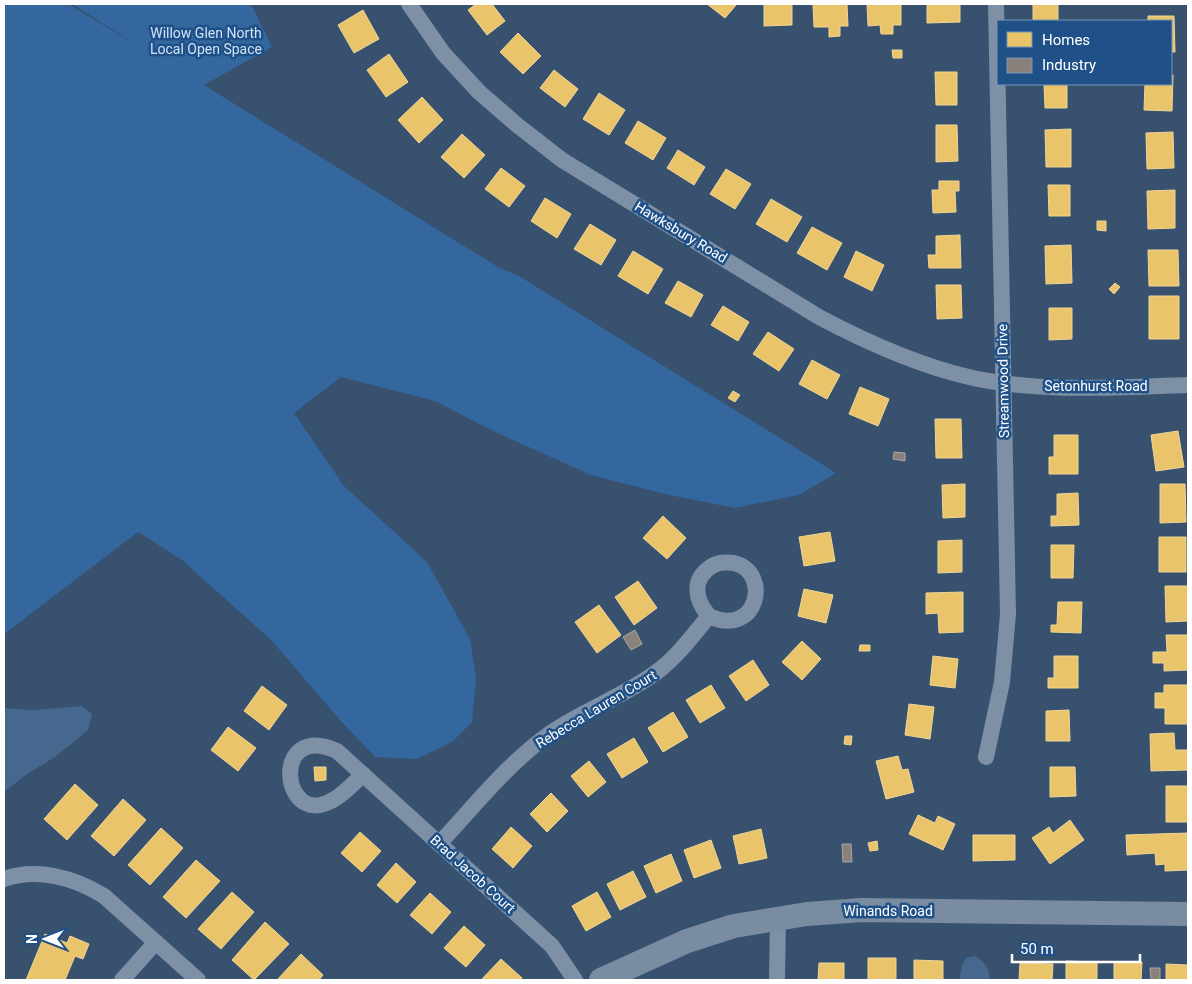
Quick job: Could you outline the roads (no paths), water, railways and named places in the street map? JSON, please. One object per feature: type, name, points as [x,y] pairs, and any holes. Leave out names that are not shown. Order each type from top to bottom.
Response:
[{"type":"street","name":"Hawksbury Road","points":[[409,4],[443,53],[480,92],[517,125],[562,160],[819,317],[858,338],[896,354],[941,369],[973,378],[1003,383]]},
{"type":"street","name":"Streamwood Drive","points":[[996,4],[997,58]]},
{"type":"street","name":"Streamwood Drive","points":[[986,757],[1002,682],[1008,614],[997,85]]},
{"type":"street","name":"Setonhurst Road","points":[[1003,383],[1064,388],[1188,385]]},
{"type":"street","name":"Rebecca Lauren Court","points":[[439,844],[506,771],[528,750],[554,731],[658,671],[678,652],[709,616]]},
{"type":"street","name":"Brad Jacob Court","points":[[363,774],[552,946],[575,980]]},
{"type":"street","points":[[4,879],[40,874],[72,880],[88,886],[104,896],[198,980]]},
{"type":"street","name":"Winands Road","points":[[601,980],[687,941],[734,926],[833,911],[1188,914]]},
{"type":"street","points":[[777,980],[778,918]]},
{"type":"street","points":[[122,980],[156,942]]},
{"type":"park label","name":"Willow Glen North Local Open Space","points":[[206,42]]}]
